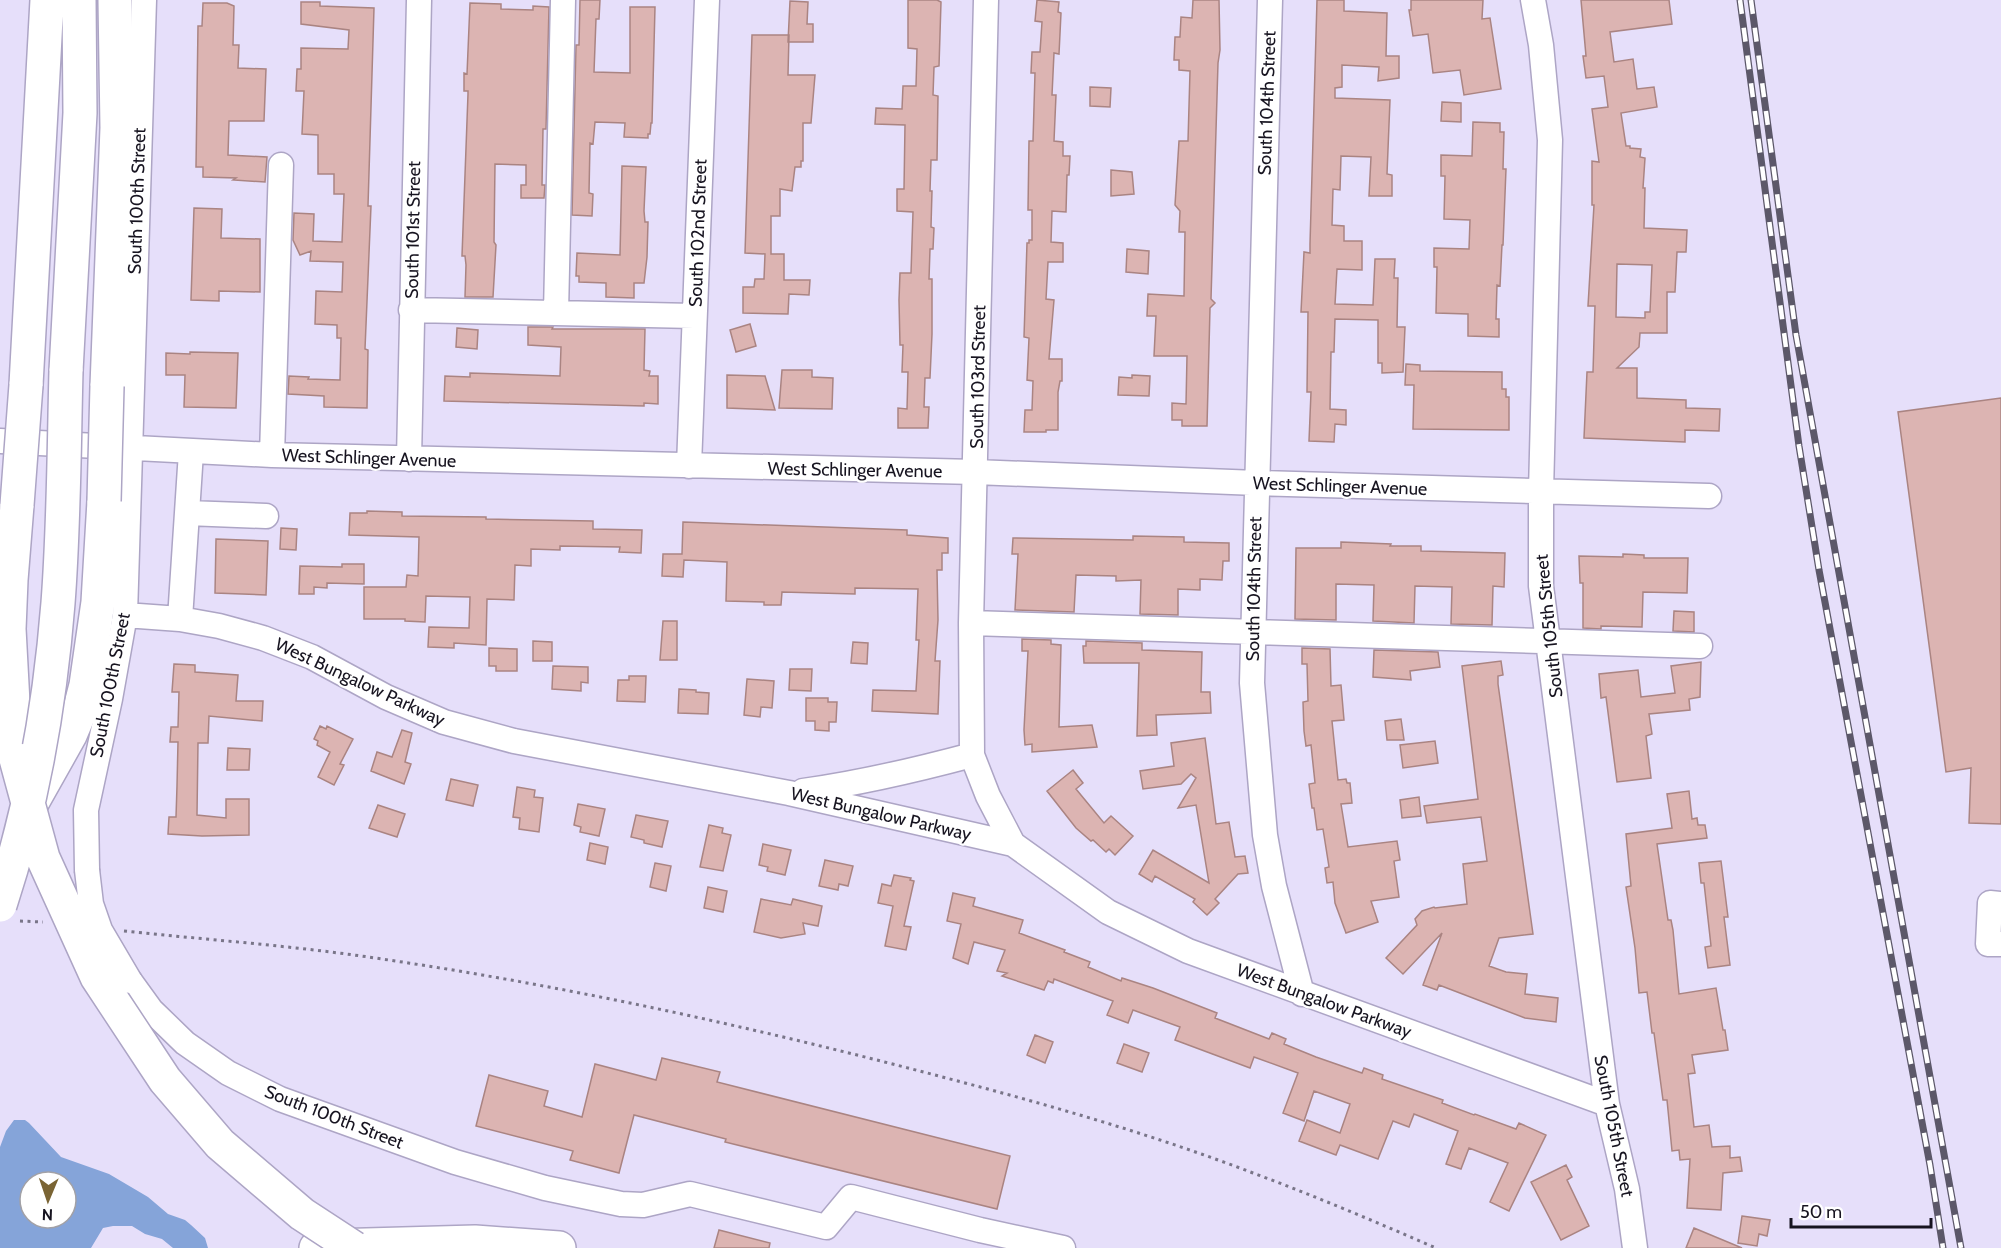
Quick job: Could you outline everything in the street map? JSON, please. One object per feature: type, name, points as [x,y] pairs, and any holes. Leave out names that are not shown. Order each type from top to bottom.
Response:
[{"type":"highway","points":[[47,0],[26,385],[10,588],[9,659],[16,759],[43,858],[98,977],[165,1080],[220,1144],[302,1214],[354,1248]]},
{"type":"highway","points":[[5,912],[36,765],[51,676],[58,600],[66,371],[80,113],[79,0]]},
{"type":"highway","points":[[0,858],[59,758],[78,716],[95,634],[104,501],[117,128],[115,0]]},
{"type":"highway","points":[[316,1248],[475,1242],[559,1248]]},
{"type":"street","name":"South 100th Street","points":[[144,0],[125,615],[86,810],[87,870],[91,904],[100,930],[130,981],[151,1010],[184,1043],[228,1073],[280,1099],[454,1162],[546,1188],[621,1204],[643,1205],[690,1194],[826,1227],[851,1197],[980,1230],[1063,1248]]},
{"type":"street","name":"South 101st Street","points":[[409,459],[419,0]]},
{"type":"street","points":[[556,313],[563,0]]},
{"type":"street","name":"South 102nd Street","points":[[689,466],[707,0]]},
{"type":"street","name":"South 103rd Street","points":[[986,0],[971,623],[972,755],[988,796],[1013,844]]},
{"type":"street","name":"South 104th Street","points":[[1270,0],[1252,683],[1265,835],[1274,886],[1302,994]]},
{"type":"street","name":"South 105th Street","points":[[1533,0],[1541,45],[1550,140],[1540,492],[1541,586],[1606,1104],[1627,1189],[1635,1248]]},
{"type":"street","points":[[272,455],[281,165]]},
{"type":"street","points":[[411,310],[694,316]]},
{"type":"street","name":"West Schlinger Avenue","points":[[0,441],[272,455],[975,472],[1709,496]]},
{"type":"street","points":[[180,619],[191,452]]},
{"type":"street","points":[[187,513],[266,516]]},
{"type":"street","name":"West Bungalow Parkway","points":[[125,615],[180,619],[219,626],[262,638],[312,657],[386,697],[444,722],[514,741],[789,793],[1013,844],[1108,912],[1188,951],[1606,1104]]},
{"type":"street","points":[[971,623],[1700,646]]},
{"type":"street","points":[[789,793],[848,785],[972,755]]},
{"type":"street","points":[[2001,904],[1990,903],[1988,944],[2001,944]]},
{"type":"path","points":[[5,912],[54,923]]},
{"type":"path","points":[[123,931],[379,958],[553,987],[704,1018],[845,1052],[1024,1098],[1138,1133],[1251,1172],[1436,1248]]},
{"type":"water","points":[[14,1120],[25,1120],[61,1157],[109,1174],[148,1197],[168,1214],[185,1220],[205,1238],[208,1248],[173,1248],[162,1239],[145,1234],[132,1226],[113,1226],[103,1228],[91,1248],[0,1248],[0,1147],[6,1131]]},
{"type":"building","points":[[580,0],[600,0],[599,19],[596,19],[594,72],[630,73],[630,7],[655,7],[650,134],[648,138],[624,137],[625,123],[595,122],[593,144],[590,143],[589,193],[593,194],[592,216],[572,215],[576,45],[579,45]]},
{"type":"building","points":[[908,0],[941,2],[939,66],[934,67],[933,95],[938,96],[937,160],[931,160],[930,191],[932,191],[931,227],[934,228],[933,249],[930,249],[929,279],[932,279],[930,378],[925,378],[924,407],[929,407],[928,428],[898,428],[898,408],[907,409],[908,372],[902,372],[900,273],[911,273],[913,212],[897,211],[897,189],[904,189],[905,125],[875,124],[876,108],[902,109],[903,86],[916,86],[917,49],[908,48]]},
{"type":"building","points":[[1037,0],[1059,2],[1058,12],[1061,13],[1059,54],[1054,53],[1052,95],[1056,95],[1054,141],[1063,142],[1063,156],[1070,156],[1066,212],[1052,211],[1051,242],[1063,243],[1063,262],[1048,262],[1046,299],[1054,300],[1049,359],[1062,359],[1062,381],[1060,381],[1058,392],[1058,430],[1024,432],[1025,410],[1032,410],[1033,381],[1027,380],[1029,338],[1024,337],[1027,243],[1032,240],[1032,210],[1028,210],[1029,141],[1033,141],[1035,73],[1031,73],[1032,52],[1040,52],[1042,22],[1035,21]]},
{"type":"building","points":[[1193,0],[1219,0],[1220,50],[1211,299],[1215,303],[1210,308],[1207,426],[1182,426],[1182,420],[1172,420],[1172,403],[1186,404],[1187,356],[1154,356],[1156,316],[1147,316],[1148,294],[1184,296],[1185,232],[1179,232],[1180,211],[1175,205],[1179,141],[1188,141],[1190,71],[1179,70],[1179,60],[1174,60],[1175,37],[1180,37],[1181,17],[1192,18]]},
{"type":"building","points":[[1317,0],[1344,0],[1344,11],[1387,13],[1386,56],[1399,56],[1399,78],[1378,81],[1379,67],[1342,65],[1342,87],[1335,88],[1335,98],[1390,100],[1387,174],[1392,175],[1392,196],[1369,196],[1371,157],[1341,156],[1340,190],[1333,189],[1332,225],[1344,226],[1344,241],[1362,241],[1362,270],[1337,269],[1335,304],[1373,305],[1375,259],[1395,259],[1394,278],[1398,278],[1397,327],[1405,327],[1403,372],[1382,373],[1382,363],[1378,363],[1378,320],[1335,319],[1334,352],[1331,352],[1330,409],[1346,410],[1346,425],[1335,424],[1334,442],[1309,441],[1311,392],[1307,392],[1308,312],[1301,312],[1304,252],[1310,253]]},
{"type":"building","points":[[1411,0],[1483,0],[1482,19],[1490,18],[1501,89],[1464,95],[1460,70],[1433,73],[1428,34],[1413,36],[1409,10],[1411,10]]},
{"type":"building","points":[[1581,0],[1669,0],[1672,24],[1610,32],[1614,62],[1633,59],[1637,89],[1654,87],[1657,107],[1621,113],[1626,146],[1641,149],[1640,157],[1645,158],[1644,228],[1687,230],[1686,252],[1677,252],[1675,292],[1667,292],[1667,333],[1640,333],[1639,347],[1617,368],[1637,368],[1637,398],[1686,400],[1686,408],[1720,409],[1719,431],[1685,430],[1685,442],[1584,438],[1587,372],[1593,372],[1595,306],[1588,306],[1594,205],[1592,205],[1592,161],[1599,162],[1592,109],[1608,107],[1604,76],[1586,78],[1583,56],[1586,56]],"holes":[[[1617,264],[1652,265],[1650,312],[1645,312],[1645,318],[1616,317]]]},
{"type":"building","points":[[790,1],[808,2],[807,24],[813,24],[813,42],[788,42]]},
{"type":"building","points":[[301,2],[320,2],[320,6],[374,8],[368,206],[371,206],[365,349],[368,350],[367,408],[324,407],[324,396],[288,394],[289,376],[340,380],[341,338],[337,338],[337,325],[315,324],[316,291],[342,292],[343,262],[310,261],[311,251],[300,255],[293,240],[294,213],[314,214],[313,241],[342,242],[344,194],[334,194],[334,174],[318,174],[318,135],[302,134],[304,91],[296,91],[297,69],[301,69],[301,48],[348,49],[349,30],[301,24]]},
{"type":"building","points":[[203,3],[227,3],[234,6],[233,45],[239,45],[238,68],[266,69],[264,121],[229,121],[228,155],[267,157],[265,182],[203,177],[203,167],[196,167],[198,26],[202,26]]},
{"type":"building","points":[[470,3],[501,4],[501,9],[533,10],[533,6],[549,7],[546,129],[543,129],[542,185],[545,185],[544,198],[521,198],[521,185],[526,185],[526,165],[495,164],[494,242],[496,245],[493,297],[465,297],[466,265],[465,256],[462,256],[468,91],[464,91],[464,73],[467,74]]},
{"type":"building","points":[[752,35],[789,35],[788,75],[815,75],[811,123],[803,123],[803,161],[801,161],[801,167],[795,167],[792,191],[780,189],[780,216],[771,216],[771,254],[784,254],[784,280],[810,280],[809,295],[789,294],[788,314],[743,313],[743,287],[754,287],[755,279],[764,279],[765,254],[745,253]]},
{"type":"building","points":[[1090,87],[1111,88],[1110,107],[1090,106]]},
{"type":"building","points":[[1442,102],[1461,103],[1461,122],[1441,121]]},
{"type":"building","points":[[1473,122],[1500,123],[1500,132],[1504,132],[1503,169],[1506,169],[1503,245],[1500,286],[1497,285],[1496,319],[1499,319],[1499,337],[1468,336],[1468,314],[1436,313],[1437,267],[1434,267],[1434,248],[1469,249],[1470,220],[1444,219],[1445,176],[1441,176],[1441,155],[1472,156]]},
{"type":"building","points":[[622,166],[646,167],[644,211],[645,222],[648,222],[647,257],[644,283],[634,283],[634,298],[606,297],[606,283],[579,282],[579,276],[576,276],[577,253],[620,255]]},
{"type":"building","points":[[1111,170],[1132,172],[1134,194],[1111,196]]},
{"type":"building","points":[[194,208],[222,209],[221,238],[260,239],[260,292],[219,291],[219,301],[191,300]]},
{"type":"building","points":[[1127,249],[1149,251],[1148,274],[1126,272]]},
{"type":"building","points":[[750,324],[756,346],[736,352],[730,330]]},
{"type":"building","points":[[528,327],[645,329],[644,370],[650,371],[649,376],[658,376],[658,404],[644,403],[644,406],[444,401],[445,376],[470,377],[470,373],[560,376],[561,347],[528,345]]},
{"type":"building","points":[[457,328],[478,330],[477,349],[456,347]]},
{"type":"building","points":[[190,352],[238,353],[236,408],[184,407],[185,375],[166,375],[166,353],[190,354]]},
{"type":"building","points":[[1406,364],[1420,365],[1420,371],[1502,372],[1502,389],[1506,389],[1506,397],[1509,397],[1509,430],[1413,429],[1414,385],[1405,385]]},
{"type":"building","points":[[782,370],[812,370],[812,377],[833,378],[832,409],[779,408]]},
{"type":"building","points":[[727,375],[765,376],[775,410],[727,408]]},
{"type":"building","points":[[1132,375],[1150,376],[1149,396],[1118,395],[1119,377],[1132,378]]},
{"type":"building","points":[[2001,398],[2001,824],[1969,823],[1971,768],[1946,772],[1898,412]]},
{"type":"building","points":[[367,511],[402,512],[402,516],[593,521],[593,529],[642,530],[641,553],[619,552],[620,547],[560,546],[560,550],[531,549],[531,566],[515,565],[514,600],[487,599],[486,645],[454,643],[454,648],[428,647],[429,627],[469,628],[470,597],[426,596],[425,622],[405,621],[405,619],[364,619],[364,587],[406,587],[407,575],[418,576],[419,537],[349,535],[350,513],[367,513]]},
{"type":"building","points":[[683,522],[907,530],[907,535],[948,538],[948,553],[942,553],[942,570],[937,570],[938,620],[935,661],[940,661],[938,714],[872,711],[873,690],[916,691],[919,640],[916,640],[918,589],[855,588],[855,594],[782,592],[781,605],[726,601],[727,562],[684,560],[683,577],[662,576],[663,554],[682,554]]},
{"type":"building","points":[[281,528],[297,529],[296,550],[280,549]]},
{"type":"building","points":[[1133,536],[1184,537],[1184,542],[1229,543],[1229,561],[1223,561],[1222,580],[1200,579],[1200,590],[1178,589],[1178,615],[1140,614],[1141,580],[1116,581],[1116,576],[1076,575],[1074,612],[1015,610],[1018,554],[1012,554],[1013,538],[1133,540]]},
{"type":"building","points":[[216,539],[268,541],[266,595],[215,593]]},
{"type":"building","points":[[1341,542],[1421,546],[1421,551],[1505,553],[1504,587],[1493,586],[1492,625],[1451,624],[1452,587],[1415,586],[1414,623],[1373,621],[1374,585],[1336,584],[1336,620],[1295,619],[1296,548],[1341,548]]},
{"type":"building","points":[[1623,554],[1644,555],[1644,558],[1688,558],[1687,593],[1643,592],[1642,627],[1583,628],[1583,583],[1580,583],[1579,556],[1623,557]]},
{"type":"building","points":[[342,564],[364,564],[364,584],[327,583],[327,588],[314,587],[314,594],[299,594],[300,566],[342,567]]},
{"type":"building","points":[[1674,611],[1694,612],[1694,632],[1673,631]]},
{"type":"building","points":[[663,621],[677,621],[677,660],[660,660]]},
{"type":"building","points":[[1022,639],[1051,640],[1051,644],[1061,645],[1059,727],[1092,725],[1097,747],[1032,752],[1032,744],[1025,745],[1028,651],[1022,651]]},
{"type":"building","points":[[533,641],[552,642],[552,661],[533,661]]},
{"type":"building","points":[[1086,641],[1142,643],[1142,650],[1202,652],[1201,692],[1210,692],[1211,713],[1156,715],[1157,735],[1137,736],[1139,663],[1084,663],[1083,646],[1086,646]]},
{"type":"building","points":[[853,642],[868,643],[867,664],[851,663]]},
{"type":"building","points":[[489,648],[517,649],[517,671],[496,671],[496,666],[489,666]]},
{"type":"building","points":[[1302,648],[1330,649],[1331,686],[1341,685],[1344,720],[1332,721],[1338,780],[1346,779],[1347,783],[1350,783],[1352,803],[1341,804],[1348,847],[1397,841],[1400,860],[1394,861],[1399,897],[1371,901],[1378,922],[1346,933],[1335,903],[1333,882],[1327,883],[1325,868],[1329,867],[1323,829],[1317,830],[1314,808],[1312,808],[1309,784],[1315,783],[1311,745],[1306,746],[1304,731],[1303,702],[1308,701],[1307,664],[1302,664]]},
{"type":"building","points":[[1374,650],[1438,652],[1440,667],[1410,671],[1411,680],[1373,677]]},
{"type":"building","points":[[1501,661],[1503,675],[1498,676],[1498,684],[1533,934],[1499,938],[1489,966],[1506,972],[1527,974],[1525,994],[1558,998],[1556,1022],[1525,1018],[1439,985],[1437,990],[1423,985],[1442,933],[1403,974],[1386,958],[1417,925],[1415,919],[1422,911],[1434,907],[1467,904],[1463,864],[1487,861],[1481,817],[1427,823],[1424,806],[1478,799],[1462,666]]},
{"type":"building","points":[[1701,662],[1700,697],[1689,699],[1690,710],[1649,714],[1652,734],[1646,736],[1651,778],[1617,782],[1606,697],[1601,698],[1599,674],[1638,670],[1641,697],[1675,693],[1671,666]]},
{"type":"building","points":[[174,664],[195,665],[195,672],[238,675],[236,701],[263,701],[262,721],[209,716],[208,743],[198,743],[197,815],[226,818],[226,799],[249,799],[249,835],[168,834],[169,817],[176,817],[178,742],[170,742],[171,727],[178,727],[179,692],[172,692]]},
{"type":"building","points":[[553,666],[588,667],[588,683],[581,682],[581,691],[552,689]]},
{"type":"building","points":[[790,669],[812,669],[811,691],[789,690]]},
{"type":"building","points":[[629,676],[646,676],[645,702],[617,701],[618,680],[629,680]]},
{"type":"building","points":[[747,679],[774,681],[772,708],[761,707],[760,717],[744,715]]},
{"type":"building","points":[[679,689],[709,693],[708,714],[678,713]]},
{"type":"building","points":[[806,698],[828,698],[828,702],[837,702],[836,722],[829,722],[829,731],[815,730],[815,721],[806,721]]},
{"type":"building","points":[[1401,719],[1404,740],[1387,740],[1385,721]]},
{"type":"building","points":[[320,726],[326,729],[327,726],[353,739],[340,764],[344,765],[334,785],[318,777],[330,752],[317,745],[318,741],[314,739]]},
{"type":"building","points":[[402,730],[412,733],[405,762],[411,764],[404,784],[371,771],[377,752],[392,757]]},
{"type":"building","points":[[1205,738],[1216,824],[1229,822],[1235,857],[1245,856],[1248,873],[1238,874],[1215,899],[1219,903],[1207,915],[1193,902],[1195,899],[1155,876],[1152,882],[1139,874],[1153,850],[1209,883],[1196,805],[1178,808],[1196,778],[1191,774],[1181,784],[1143,789],[1140,771],[1174,766],[1171,743]]},
{"type":"building","points":[[1435,741],[1438,763],[1403,768],[1400,745]]},
{"type":"building","points":[[228,748],[250,749],[249,770],[227,770]]},
{"type":"building","points":[[1073,770],[1083,783],[1076,789],[1104,823],[1111,816],[1133,836],[1115,855],[1109,849],[1106,852],[1076,828],[1047,791]]},
{"type":"building","points":[[451,779],[478,785],[473,806],[446,800]]},
{"type":"building","points":[[517,787],[535,790],[534,797],[543,798],[539,832],[519,829],[520,818],[513,817]]},
{"type":"building","points":[[1689,791],[1692,819],[1697,818],[1698,825],[1705,825],[1707,838],[1657,844],[1668,920],[1671,920],[1673,930],[1679,994],[1716,988],[1723,1030],[1725,1030],[1728,1050],[1692,1055],[1695,1073],[1688,1074],[1694,1127],[1709,1125],[1712,1147],[1730,1146],[1730,1158],[1740,1157],[1742,1171],[1723,1173],[1721,1210],[1687,1208],[1690,1159],[1680,1160],[1679,1150],[1672,1151],[1667,1100],[1663,1100],[1647,992],[1639,993],[1626,887],[1631,886],[1626,834],[1672,828],[1667,794]]},
{"type":"building","points":[[1419,797],[1421,816],[1402,818],[1400,800]]},
{"type":"building","points":[[578,804],[605,809],[599,836],[580,832],[581,827],[574,825]]},
{"type":"building","points":[[378,805],[405,814],[397,837],[369,828]]},
{"type":"building","points":[[636,815],[668,821],[662,847],[631,837]]},
{"type":"building","points":[[709,825],[723,828],[722,833],[731,835],[723,871],[700,867]]},
{"type":"building","points":[[590,843],[608,847],[605,864],[587,860]]},
{"type":"building","points":[[763,844],[791,850],[785,875],[767,871],[768,867],[759,865]]},
{"type":"building","points":[[825,860],[853,866],[848,886],[839,884],[838,890],[819,886]]},
{"type":"building","points":[[1721,861],[1728,917],[1724,917],[1730,965],[1708,968],[1705,947],[1711,946],[1704,883],[1701,883],[1699,863]]},
{"type":"building","points":[[655,863],[671,866],[666,891],[650,887]]},
{"type":"building","points":[[894,875],[911,878],[910,880],[914,881],[904,926],[911,927],[906,950],[885,946],[893,906],[878,903],[882,884],[891,886]]},
{"type":"building","points":[[708,887],[727,891],[723,912],[704,908]]},
{"type":"building","points":[[953,893],[975,898],[973,906],[1023,920],[1019,933],[1065,950],[1064,952],[1090,962],[1088,967],[1121,981],[1122,978],[1153,988],[1217,1013],[1215,1018],[1269,1039],[1272,1033],[1286,1039],[1284,1044],[1316,1057],[1362,1073],[1364,1068],[1383,1075],[1382,1079],[1443,1100],[1442,1103],[1474,1115],[1516,1129],[1519,1123],[1546,1135],[1509,1211],[1490,1202],[1508,1163],[1469,1148],[1461,1169],[1446,1164],[1458,1131],[1414,1114],[1409,1127],[1393,1121],[1378,1159],[1340,1145],[1336,1155],[1299,1141],[1307,1120],[1340,1133],[1350,1104],[1314,1091],[1304,1121],[1283,1113],[1298,1073],[1254,1057],[1250,1068],[1175,1040],[1180,1027],[1133,1010],[1128,1023],[1107,1015],[1113,1001],[1054,979],[1053,983],[1048,981],[1044,990],[1002,976],[1007,973],[997,971],[1005,950],[974,942],[968,964],[953,958],[961,924],[947,921]]},
{"type":"building","points":[[761,899],[791,905],[793,899],[822,906],[818,926],[803,923],[805,934],[781,938],[754,932]]},
{"type":"building","points":[[1035,1035],[1053,1042],[1045,1063],[1027,1055]]},
{"type":"building","points":[[1124,1044],[1149,1053],[1142,1072],[1117,1063]]},
{"type":"building","points":[[662,1058],[720,1072],[717,1082],[1010,1156],[997,1209],[725,1142],[726,1139],[634,1115],[619,1173],[570,1160],[573,1151],[476,1126],[489,1075],[548,1091],[544,1106],[582,1117],[595,1064],[656,1080]]},
{"type":"building","points":[[1566,1165],[1572,1177],[1567,1180],[1589,1226],[1561,1240],[1531,1182]]},
{"type":"building","points":[[1742,1216],[1770,1220],[1767,1236],[1759,1234],[1757,1246],[1738,1243]]},
{"type":"building","points":[[1694,1228],[1742,1248],[1686,1248]]},
{"type":"building","points":[[719,1230],[770,1243],[769,1248],[714,1248]]},
{"type":"railway","points":[[1740,0],[1799,446],[1819,570],[1930,1165],[1943,1248]]},
{"type":"railway","points":[[1751,0],[1796,335],[1961,1248]]}]
